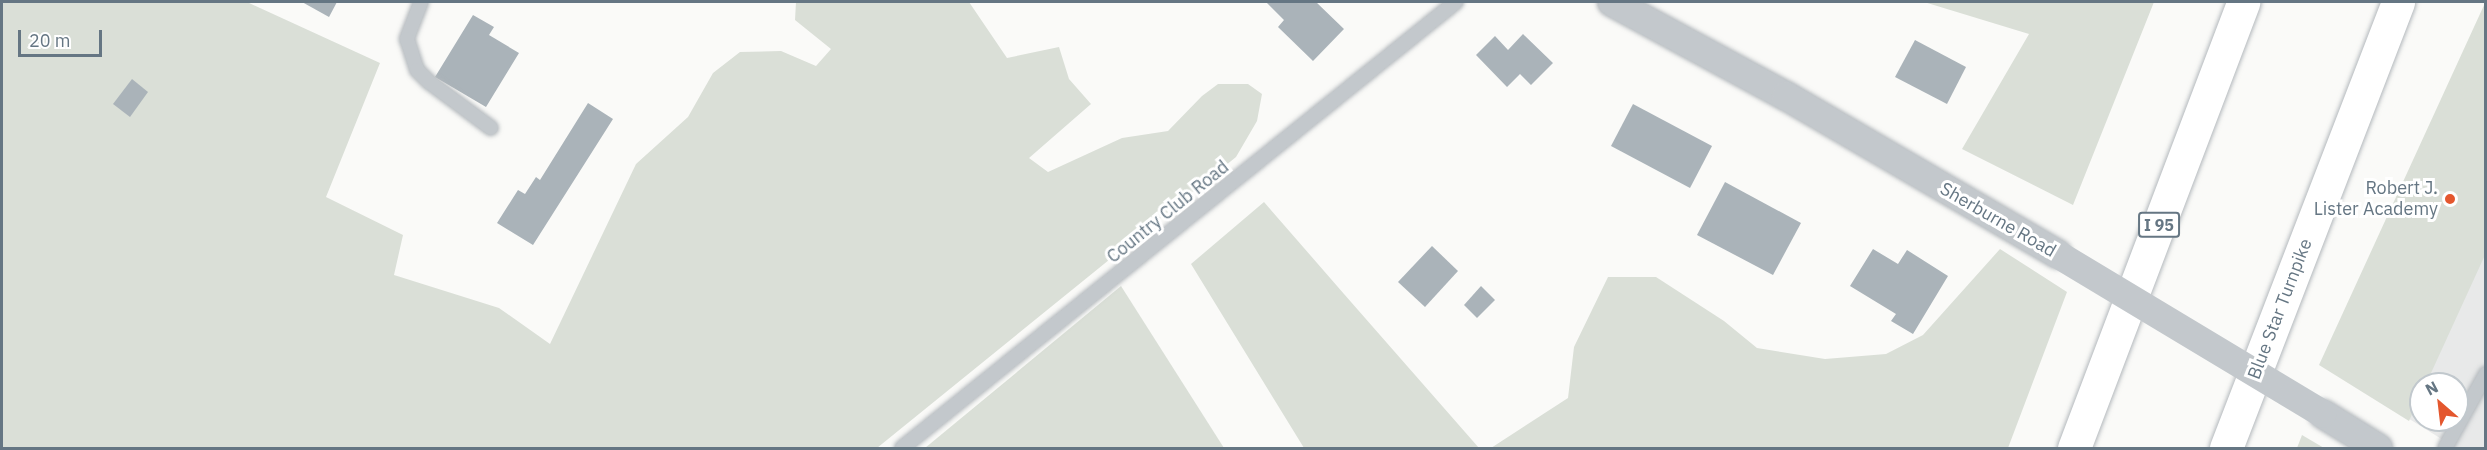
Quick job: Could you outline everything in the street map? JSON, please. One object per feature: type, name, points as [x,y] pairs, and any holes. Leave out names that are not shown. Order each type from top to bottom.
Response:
[{"type":"highway","name":"I 95","points":[[2074,448],[2243,2]]},
{"type":"highway","points":[[2380,47],[2394,2]]},
{"type":"highway","name":"Blue Star Turnpike","points":[[2226,448],[2398,2]]},
{"type":"street","name":"Sherburne Road","points":[[1612,2],[1785,96],[2057,254],[2378,448]]},
{"type":"lane","points":[[421,2],[407,39],[417,70],[429,82],[491,128]]},
{"type":"lane","name":"Country Club Road","points":[[902,448],[1456,2]]},
{"type":"lane","points":[[2445,448],[2486,375]]},
{"type":"shaded area","points":[[2,2],[247,2],[380,63],[326,197],[403,235],[394,275],[499,308],[550,344],[636,164],[688,117],[713,73],[740,52],[781,51],[816,66],[831,49],[795,20],[796,2],[969,2],[1007,58],[1059,47],[1069,79],[1091,104],[1029,158],[1048,172],[1122,138],[1168,131],[1202,96],[1218,84],[1248,84],[1262,94],[1257,121],[1236,157],[877,448],[2,448]]},
{"type":"shaded area","points":[[1924,2],[2154,2],[2073,205],[1962,149],[2029,34]]},
{"type":"shaded area","name":"Robert J. Lister Academy","points":[[2485,3],[2485,255],[2431,372],[2409,372],[2409,421],[2319,365]]},
{"type":"shaded area","name":"Robert J. Lister Academy","points":[[2485,19],[2485,448],[2456,448],[2430,432],[2469,432],[2469,372],[2409,372],[2409,419],[2345,379]]},
{"type":"shaded area","points":[[1264,202],[1479,448],[1304,448],[1191,264]]},
{"type":"shaded area","points":[[2000,249],[2067,292],[2008,448],[1491,448],[1568,398],[1574,347],[1608,277],[1656,277],[1724,321],[1757,348],[1825,359],[1886,354],[1923,335]]},
{"type":"shaded area","points":[[1121,286],[1224,448],[925,448]]},
{"type":"shaded area","points":[[2302,435],[2324,448],[2297,448]]},
{"type":"building","points":[[302,2],[337,2],[329,17]]},
{"type":"building","points":[[1266,2],[1316,2],[1344,29],[1313,61],[1278,27],[1284,20]]},
{"type":"building","points":[[473,15],[494,27],[489,35],[519,53],[486,107],[435,77]]},
{"type":"building","points":[[1523,34],[1553,63],[1531,85],[1520,74],[1507,87],[1476,55],[1495,36],[1508,50]]},
{"type":"building","points":[[1915,40],[1966,67],[1947,104],[1895,77]]},
{"type":"building","points":[[132,79],[148,92],[130,117],[113,104]]},
{"type":"building","points":[[588,103],[613,119],[533,245],[497,223],[518,190],[525,194],[536,177],[540,180]]},
{"type":"building","points":[[1633,104],[1712,146],[1690,188],[1611,146]]},
{"type":"building","points":[[1725,182],[1801,223],[1773,275],[1697,235]]},
{"type":"building","points":[[1432,246],[1458,271],[1425,307],[1398,282]]},
{"type":"building","points":[[1873,249],[1898,264],[1907,250],[1948,276],[1913,334],[1891,321],[1896,314],[1850,286]]},
{"type":"building","points":[[1481,286],[1495,300],[1477,318],[1464,305]]},
{"type":"place","name":"Robert J. Lister Academy","points":[[2450,199]]}]
